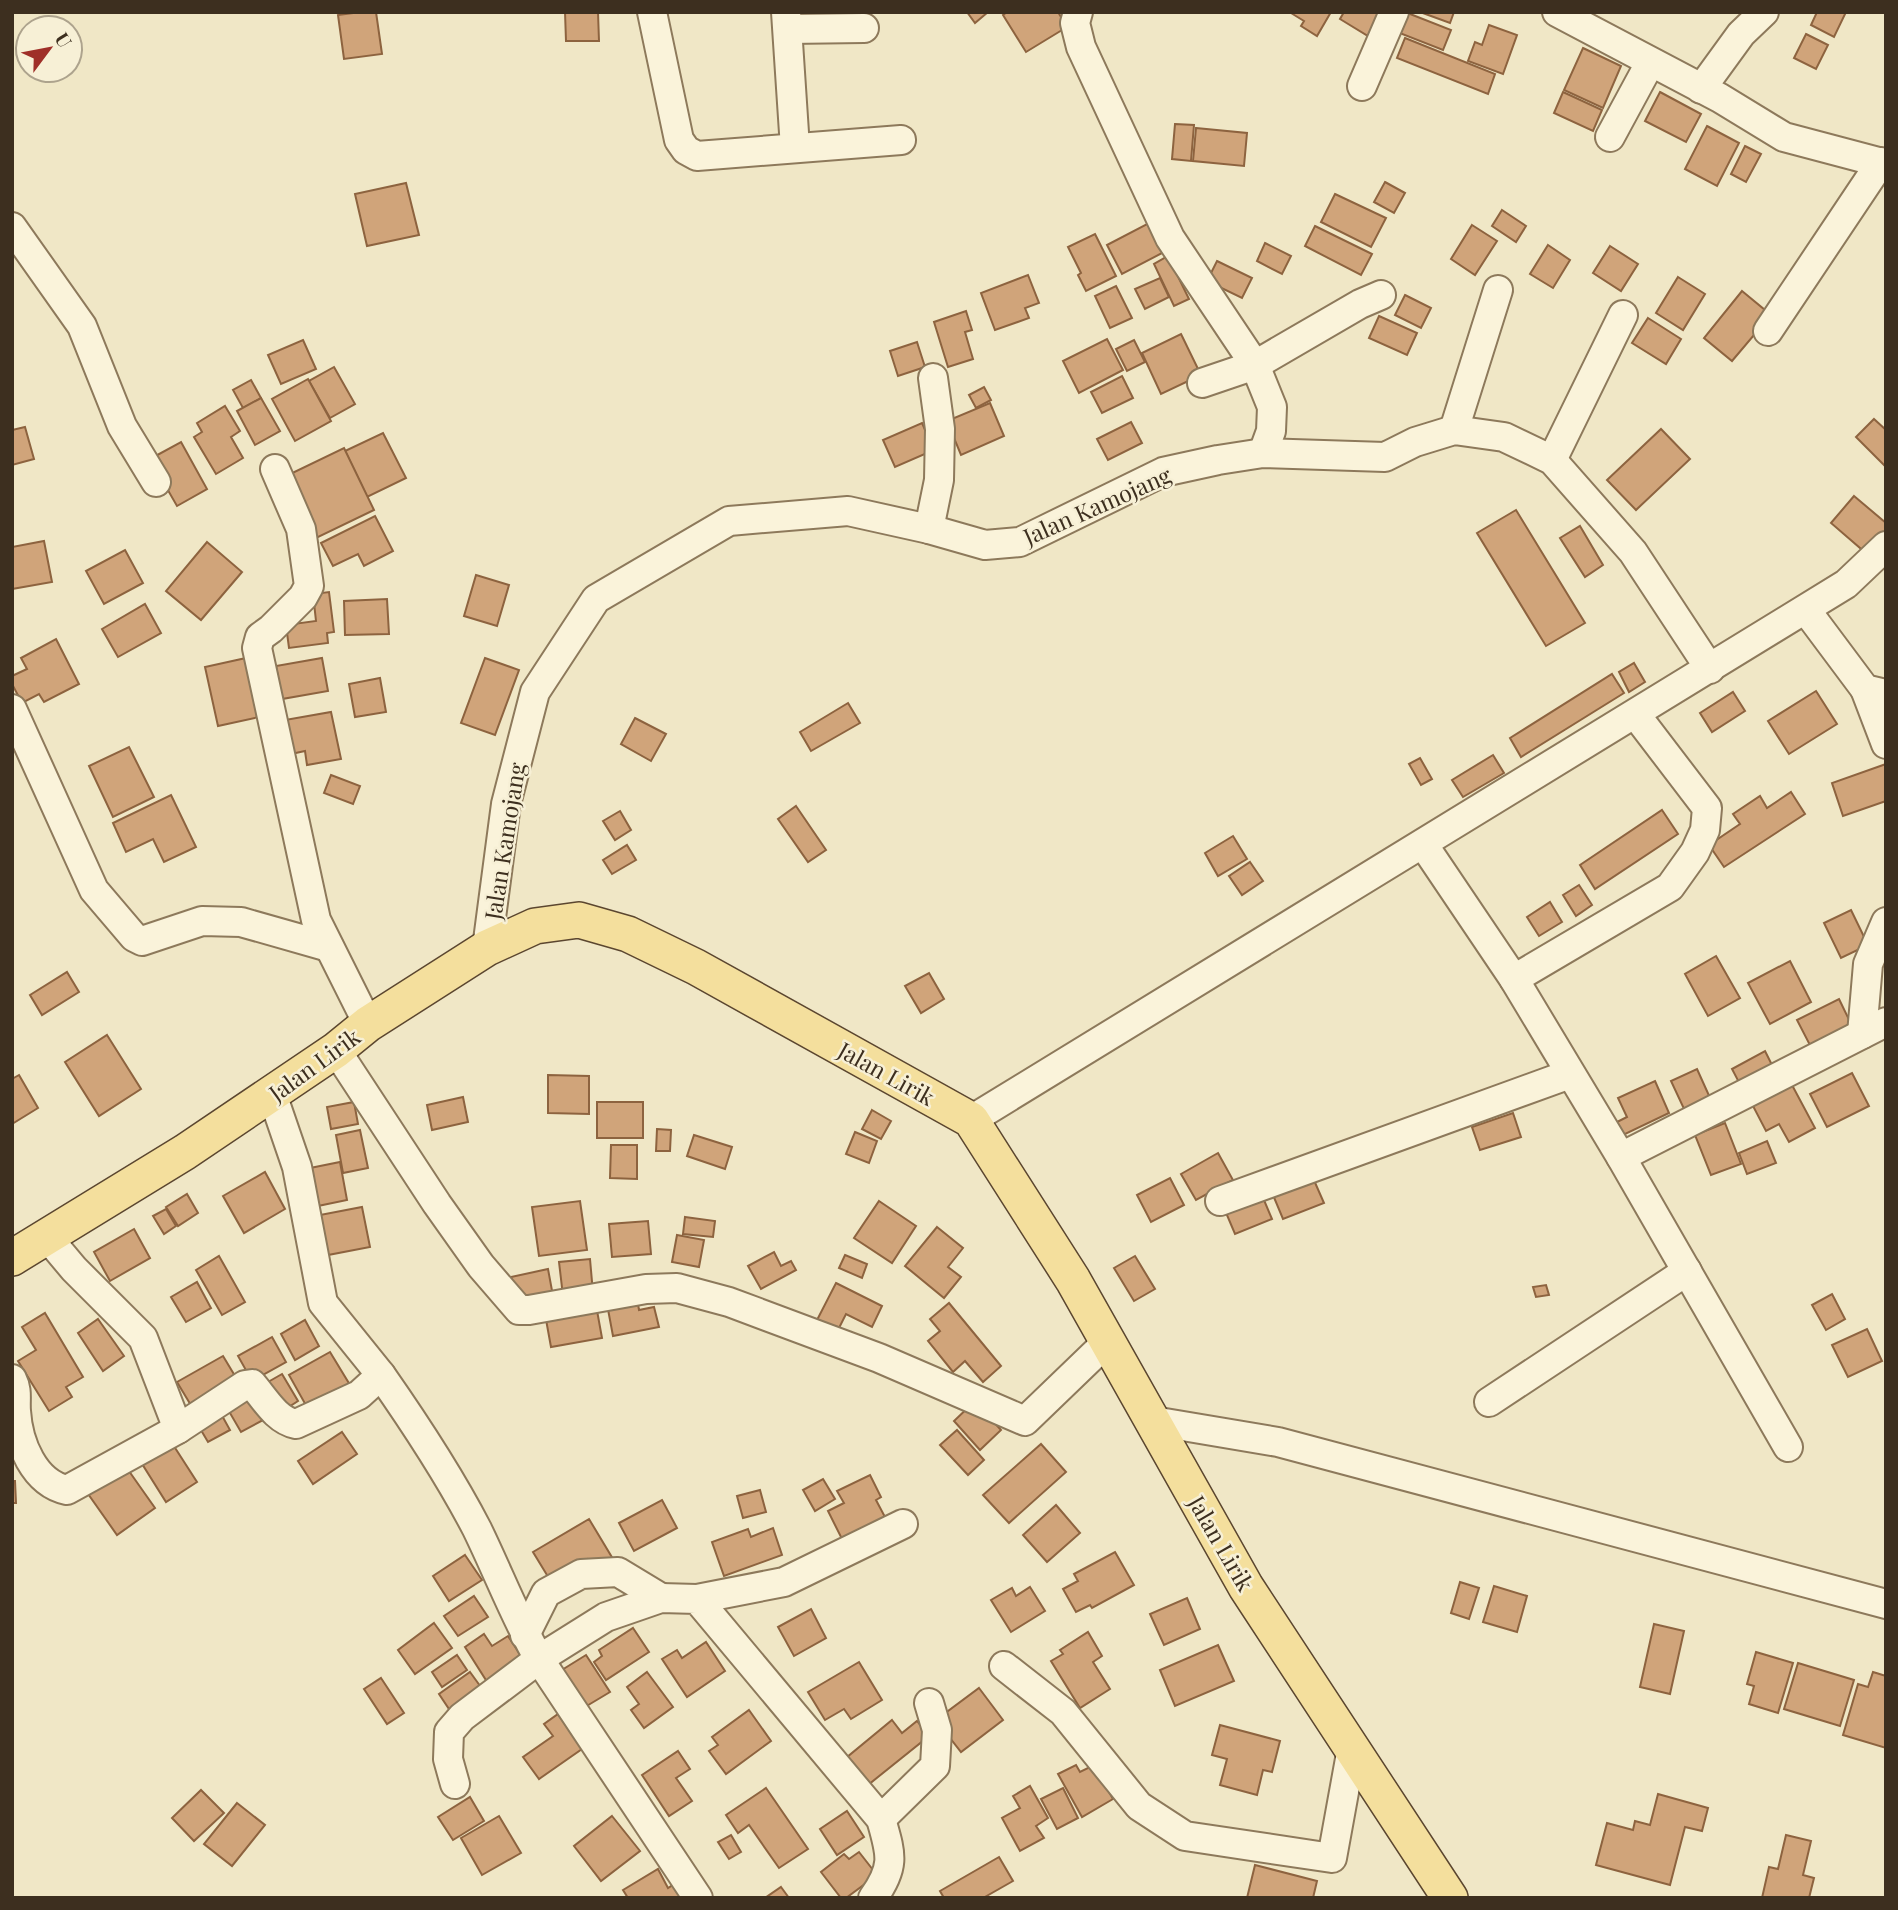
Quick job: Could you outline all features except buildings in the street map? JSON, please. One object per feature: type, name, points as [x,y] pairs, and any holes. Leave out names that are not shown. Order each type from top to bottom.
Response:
[{"type":"main road","name":"Jalan Lirik","points":[[12,1258],[185,1152],[336,1050],[369,1024],[487,948],[535,926],[579,920],[628,934],[696,968],[971,1120],[1073,1280],[1247,1587],[1450,1898]]},
{"type":"street","points":[[652,12],[680,140],[686,150],[697,156],[901,140]]},
{"type":"street","points":[[667,12],[668,80]]},
{"type":"street","points":[[1078,12],[1075,23],[1081,47],[1170,238],[1255,365],[1272,407],[1271,431],[1263,453]]},
{"type":"street","points":[[1362,86],[1394,12]]},
{"type":"street","points":[[1557,12],[1784,137],[1884,163],[1768,331]]},
{"type":"street","points":[[1701,89],[1741,34],[1764,12]]},
{"type":"street","points":[[795,148],[796,21],[864,28]]},
{"type":"street","points":[[1610,137],[1650,63]]},
{"type":"street","points":[[12,227],[82,326],[122,426],[156,482]]},
{"type":"street","points":[[1454,429],[1498,290]]},
{"type":"street","points":[[1202,383],[1255,365],[1360,304],[1381,295]]},
{"type":"street","points":[[1552,460],[1623,315]]},
{"type":"street","points":[[929,529],[939,480],[940,429],[933,378]]},
{"type":"street","name":"Jalan Kamojang","points":[[487,948],[506,804],[535,692],[596,599],[729,522],[848,512],[929,529],[985,545],[1020,542],[1163,471],[1263,453],[1385,457],[1415,442],[1454,429],[1504,437],[1552,460],[1633,552],[1710,669]]},
{"type":"street","points":[[275,469],[301,529],[309,586],[303,597],[260,637],[257,648],[316,920],[369,1024]]},
{"type":"street","points":[[971,1120],[1806,610],[1846,584],[1886,546]]},
{"type":"street","points":[[1806,610],[1875,692],[1886,744]]},
{"type":"street","points":[[12,709],[94,890],[134,937],[142,941],[202,921],[241,922],[329,947]]},
{"type":"street","points":[[1514,979],[1670,887],[1695,852],[1705,830],[1707,808],[1636,715]]},
{"type":"street","points":[[1423,844],[1514,979],[1622,1157],[1788,1447]]},
{"type":"street","points":[[1622,1157],[1874,1028],[1868,964],[1886,922]]},
{"type":"street","points":[[336,1050],[437,1205],[489,1275],[519,1310],[646,1289],[677,1288],[729,1302],[867,1353],[1024,1420],[1107,1342]]},
{"type":"street","points":[[1220,1201],[1570,1074]]},
{"type":"street","points":[[272,1094],[297,1167],[323,1303],[381,1375],[442,1463],[476,1527],[532,1647],[698,1898]]},
{"type":"street","points":[[48,1238],[74,1269],[143,1338],[178,1429]]},
{"type":"street","points":[[1489,1402],[1687,1271]]},
{"type":"street","points":[[12,1379],[17,1391],[16,1410],[20,1440],[30,1460],[54,1487],[67,1490],[178,1429],[245,1385],[252,1384],[279,1417],[296,1424],[359,1395],[381,1375]]},
{"type":"street","points":[[1153,1422],[1278,1442],[1886,1604]]},
{"type":"street","points":[[455,1784],[448,1759],[449,1732],[532,1647],[661,1598],[697,1599],[784,1582],[903,1524]]},
{"type":"street","points":[[532,1647],[546,1592],[582,1574],[618,1572],[661,1598]]},
{"type":"street","points":[[697,1599],[881,1819],[891,1854],[886,1880],[873,1898]]},
{"type":"street","points":[[1004,1666],[1063,1712],[1139,1806],[1185,1836],[1332,1858],[1352,1748]]},
{"type":"street","points":[[881,1819],[935,1766],[937,1730],[929,1703]]}]
